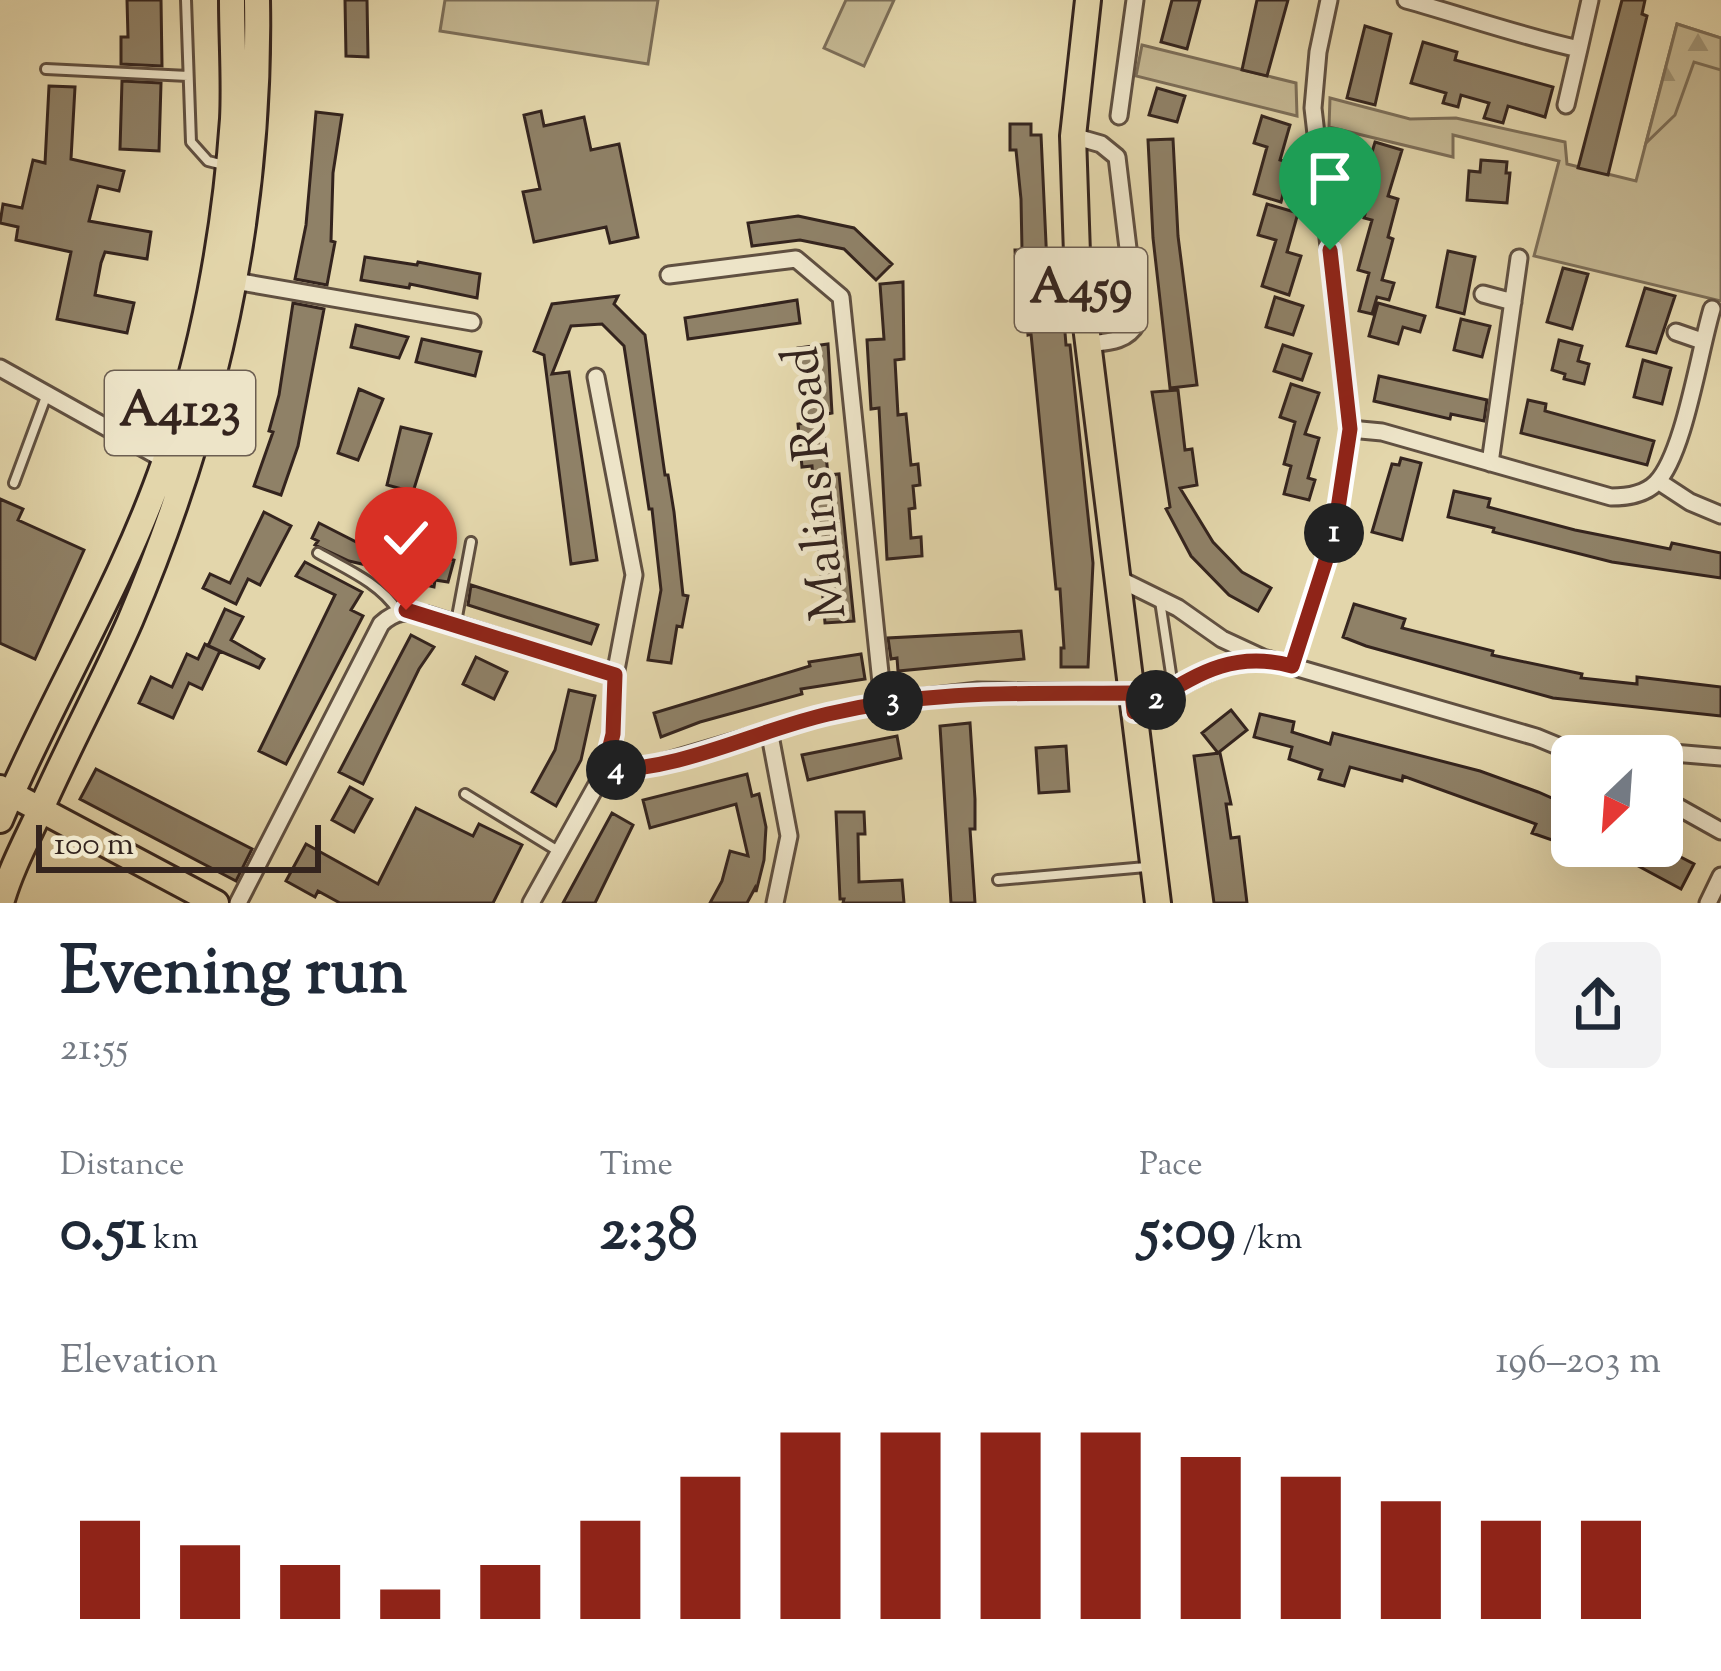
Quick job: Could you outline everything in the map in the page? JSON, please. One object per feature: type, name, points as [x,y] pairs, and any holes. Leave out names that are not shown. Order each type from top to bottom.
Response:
[{"type":"main road","name":"A4123","points":[[1,903],[123,635],[235,281],[240,169],[233,113],[232,0]]},
{"type":"main road","name":"A4123","points":[[0,820],[6,791],[176,466],[212,277],[240,169],[258,60],[257,0]]},
{"type":"main road","name":"A459","points":[[1088,0],[1073,136],[1077,254],[1158,903]]},
{"type":"main road","points":[[94,624],[123,635]]},
{"type":"main road","points":[[6,791],[216,903]]},
{"type":"street","points":[[1119,116],[1136,0]]},
{"type":"street","points":[[1292,666],[1334,535],[1350,429],[1313,108],[1329,0]]},
{"type":"street","points":[[1406,0],[1513,35],[1579,49]]},
{"type":"street","points":[[1566,106],[1590,0]]},
{"type":"street","points":[[1073,136],[1101,144],[1117,157],[1136,323],[1132,332],[1117,341],[1088,344]]},
{"type":"street","points":[[1490,463],[1520,258]]},
{"type":"street","name":"Malins Road","points":[[670,275],[796,259],[842,297],[883,702]]},
{"type":"street","points":[[235,281],[472,322]]},
{"type":"street","points":[[1484,294],[1513,302]]},
{"type":"street","points":[[1350,429],[1382,432],[1611,497],[1627,497],[1658,481],[1677,442],[1712,309]]},
{"type":"street","points":[[1676,332],[1702,341]]},
{"type":"street","points":[[0,368],[176,466]]},
{"type":"street","points":[[531,903],[604,770],[634,575],[596,377]]},
{"type":"street","points":[[1658,481],[1721,515]]},
{"type":"street","points":[[1117,578],[1263,658],[1551,743]]},
{"type":"street","points":[[238,903],[381,624],[398,612],[406,610],[455,624],[615,675]]},
{"type":"street","points":[[604,770],[654,765],[883,702],[978,691],[1133,703],[1174,690],[1231,661],[1263,658]]},
{"type":"street","points":[[769,730],[789,836],[775,903]]},
{"type":"street","points":[[1683,754],[1721,757]]},
{"type":"street","points":[[1683,810],[1721,831]]},
{"type":"street","points":[[1708,903],[1721,876]]},
{"type":"lane","points":[[186,0],[190,142],[208,161],[240,169]]},
{"type":"lane","points":[[46,69],[188,76]]},
{"type":"lane","points":[[14,483],[47,393]]},
{"type":"lane","points":[[455,624],[471,542]]},
{"type":"lane","points":[[318,554],[361,577],[390,599],[398,612]]},
{"type":"lane","points":[[1160,599],[1174,690]]},
{"type":"lane","points":[[465,794],[560,851]]},
{"type":"lane","points":[[998,880],[1154,867]]},
{"type":"green space","points":[[445,0],[658,0],[648,64],[440,31]]},
{"type":"green space","points":[[846,0],[894,0],[864,66],[824,48]]},
{"type":"green space","points":[[1677,24],[1721,38],[1721,301],[1534,256],[1559,161],[1453,135],[1453,157],[1329,127],[1330,98],[1410,119],[1456,118],[1565,142],[1567,164],[1636,181]]},
{"type":"green space","points":[[1677,24],[1721,38],[1721,70],[1694,62],[1675,115],[1646,143]]},
{"type":"green space","points":[[1142,45],[1296,83],[1297,116],[1136,76]]},
{"type":"building","points":[[127,0],[161,0],[162,66],[121,64],[121,37],[128,37]]},
{"type":"building","points":[[345,0],[367,0],[368,57],[346,56]]},
{"type":"building","points":[[1172,0],[1200,0],[1187,49],[1161,42]]},
{"type":"building","points":[[1257,0],[1288,0],[1267,76],[1242,70]]},
{"type":"building","points":[[1622,0],[1645,0],[1642,14],[1647,16],[1608,175],[1578,168]]},
{"type":"building","points":[[1365,26],[1391,34],[1375,105],[1347,98]]},
{"type":"building","points":[[1423,42],[1457,52],[1455,60],[1553,87],[1545,117],[1508,106],[1503,123],[1484,118],[1489,103],[1461,95],[1458,107],[1443,103],[1446,93],[1411,83]]},
{"type":"building","points":[[122,81],[161,83],[159,151],[120,149]]},
{"type":"building","points":[[49,86],[75,87],[71,159],[124,171],[119,191],[98,186],[89,221],[151,232],[147,259],[105,252],[101,263],[95,295],[134,303],[127,333],[57,319],[71,252],[16,240],[18,227],[0,223],[3,204],[22,208],[33,160],[45,163]]},
{"type":"building","points":[[1157,88],[1185,96],[1177,122],[1149,115]]},
{"type":"building","points":[[541,111],[544,126],[584,117],[591,150],[619,144],[638,237],[610,243],[606,227],[534,242],[523,192],[540,189],[524,115]]},
{"type":"building","points":[[316,112],[342,115],[333,173],[331,241],[335,242],[327,285],[295,279],[306,225]]},
{"type":"building","points":[[1262,116],[1290,125],[1280,160],[1291,163],[1281,202],[1254,194],[1267,147],[1254,143]]},
{"type":"building","points":[[1010,124],[1031,124],[1031,135],[1041,135],[1049,308],[1063,307],[1066,345],[1070,345],[1093,563],[1088,667],[1061,667],[1060,589],[1056,589],[1031,334],[1024,291],[1017,291],[1015,250],[1022,250],[1021,199],[1016,150],[1010,150]]},
{"type":"building","points":[[1173,139],[1178,236],[1197,385],[1170,388],[1153,238],[1148,140]]},
{"type":"building","points":[[1375,142],[1402,150],[1388,196],[1398,199],[1382,280],[1394,283],[1389,300],[1377,297],[1372,314],[1359,311],[1369,273],[1358,270],[1372,220],[1364,218],[1374,181],[1364,179]]},
{"type":"building","points":[[1481,160],[1507,162],[1507,203],[1467,200],[1469,171],[1480,172]]},
{"type":"building","points":[[1267,204],[1298,213],[1287,252],[1301,256],[1289,295],[1262,286],[1276,240],[1258,235]]},
{"type":"building","points":[[798,216],[854,228],[892,264],[876,280],[844,249],[800,240],[752,246],[748,223]]},
{"type":"building","points":[[1448,251],[1475,257],[1464,314],[1437,307]]},
{"type":"building","points":[[365,257],[480,274],[477,298],[361,280]]},
{"type":"building","points":[[1563,268],[1588,274],[1572,329],[1547,322]]},
{"type":"building","points":[[903,282],[904,359],[895,360],[898,415],[906,414],[911,465],[918,464],[920,485],[913,486],[915,508],[909,509],[911,538],[921,537],[922,556],[887,559],[879,408],[871,409],[867,340],[884,339],[880,284]]},
{"type":"building","points":[[1645,288],[1675,296],[1656,353],[1627,346]]},
{"type":"building","points":[[618,296],[614,304],[645,335],[683,595],[688,596],[671,663],[648,660],[661,590],[624,346],[602,324],[571,326],[552,374],[569,372],[597,560],[571,564],[544,355],[534,351],[552,304]]},
{"type":"building","points":[[1275,297],[1303,306],[1293,335],[1266,327]]},
{"type":"building","points":[[797,300],[800,323],[688,339],[685,318]]},
{"type":"building","points":[[293,303],[324,309],[298,446],[281,495],[254,486],[273,432],[269,431]]},
{"type":"building","points":[[1378,303],[1425,316],[1420,332],[1403,327],[1398,344],[1369,336]]},
{"type":"building","points":[[1461,319],[1490,326],[1482,357],[1454,350]]},
{"type":"building","points":[[356,325],[408,337],[399,358],[351,347]]},
{"type":"building","points":[[422,339],[481,352],[475,376],[416,362]]},
{"type":"building","points":[[1559,340],[1582,346],[1578,361],[1589,364],[1584,384],[1552,370]]},
{"type":"building","points":[[828,344],[832,413],[822,415],[828,475],[839,474],[854,621],[825,623],[812,466],[802,467],[798,424],[808,423],[798,348]]},
{"type":"building","points":[[1283,345],[1311,354],[1302,380],[1274,371]]},
{"type":"building","points":[[1643,360],[1671,368],[1662,404],[1634,397]]},
{"type":"building","points":[[1379,376],[1487,400],[1484,421],[1451,414],[1450,419],[1374,401]]},
{"type":"building","points":[[1291,384],[1319,393],[1305,434],[1319,438],[1308,478],[1315,480],[1309,500],[1284,494],[1291,466],[1284,464],[1295,422],[1280,417]]},
{"type":"building","points":[[359,389],[383,399],[358,460],[338,453]]},
{"type":"building","points":[[1178,390],[1185,450],[1192,449],[1197,485],[1180,488],[1213,542],[1242,572],[1271,588],[1258,611],[1229,595],[1191,556],[1166,509],[1170,507],[1152,392]]},
{"type":"building","points":[[1528,400],[1546,404],[1545,411],[1654,441],[1647,465],[1521,433]]},
{"type":"building","points":[[401,427],[431,434],[413,492],[387,485]]},
{"type":"building","points":[[1401,458],[1421,463],[1402,540],[1372,532],[1392,464],[1399,465]]},
{"type":"building","points":[[1454,491],[1490,499],[1488,507],[1575,530],[1670,549],[1672,543],[1721,553],[1721,578],[1612,562],[1493,532],[1494,528],[1448,517]]},
{"type":"building","points":[[0,499],[23,509],[18,520],[84,550],[35,659],[0,643]]},
{"type":"building","points":[[264,512],[291,526],[260,585],[248,579],[236,604],[203,588],[210,574],[230,583]]},
{"type":"building","points":[[319,523],[376,552],[379,542],[454,560],[448,582],[435,580],[434,587],[417,583],[418,577],[349,561],[315,545],[318,541],[312,538]]},
{"type":"building","points":[[305,562],[362,592],[351,610],[363,616],[286,764],[259,751],[335,595],[296,576]]},
{"type":"building","points":[[471,585],[598,625],[591,644],[468,605]]},
{"type":"building","points":[[1354,604],[1405,619],[1402,628],[1493,651],[1492,655],[1582,674],[1581,678],[1637,684],[1637,677],[1721,687],[1721,716],[1553,698],[1366,646],[1343,637]]},
{"type":"building","points":[[225,609],[243,617],[231,640],[264,659],[259,668],[208,646]]},
{"type":"building","points":[[1021,631],[1024,659],[898,671],[888,638]]},
{"type":"building","points":[[411,635],[434,647],[363,784],[339,772]]},
{"type":"building","points":[[205,644],[220,651],[202,689],[189,683],[173,718],[139,703],[151,677],[172,687],[187,654],[198,659]]},
{"type":"building","points":[[861,654],[865,679],[801,689],[802,694],[661,737],[654,713],[810,666],[809,662]]},
{"type":"building","points":[[476,657],[507,672],[494,699],[463,684]]},
{"type":"building","points":[[569,690],[595,696],[581,760],[556,806],[532,792],[555,750]]},
{"type":"building","points":[[1231,710],[1247,730],[1218,753],[1202,733]]},
{"type":"building","points":[[1260,714],[1294,722],[1292,732],[1330,744],[1333,733],[1480,771],[1551,798],[1551,840],[1532,833],[1536,824],[1403,776],[1402,781],[1350,767],[1344,786],[1319,779],[1322,770],[1289,759],[1292,747],[1254,737]]},
{"type":"building","points":[[970,723],[975,903],[951,903],[940,726]]},
{"type":"building","points":[[897,736],[901,758],[808,780],[802,755]]},
{"type":"building","points":[[1066,746],[1069,791],[1039,793],[1036,748]]},
{"type":"building","points":[[1220,753],[1231,804],[1226,804],[1231,838],[1239,837],[1247,903],[1214,903],[1194,756]]},
{"type":"building","points":[[96,769],[252,849],[236,881],[80,799]]},
{"type":"building","points":[[747,774],[752,796],[759,794],[766,827],[756,892],[755,888],[747,903],[710,903],[730,851],[748,856],[736,804],[650,828],[643,800]]},
{"type":"building","points":[[350,787],[372,799],[354,832],[332,820]]},
{"type":"building","points":[[416,808],[473,836],[479,824],[522,845],[493,903],[340,903],[318,891],[315,897],[286,881],[306,844],[378,884]]},
{"type":"building","points":[[836,812],[864,812],[865,834],[858,834],[859,882],[902,880],[904,903],[843,903],[840,899]]},
{"type":"building","points":[[612,813],[633,825],[595,903],[563,903]]},
{"type":"building","points":[[1683,858],[1694,864],[1681,889],[1640,867],[1683,867]]},
{"type":"route","points":[[406,610],[615,675],[613,734],[604,770],[654,765],[883,702],[978,691],[1132,693],[1134,712],[1231,661],[1263,658],[1292,666],[1334,535],[1350,429],[1330,250]]}]
